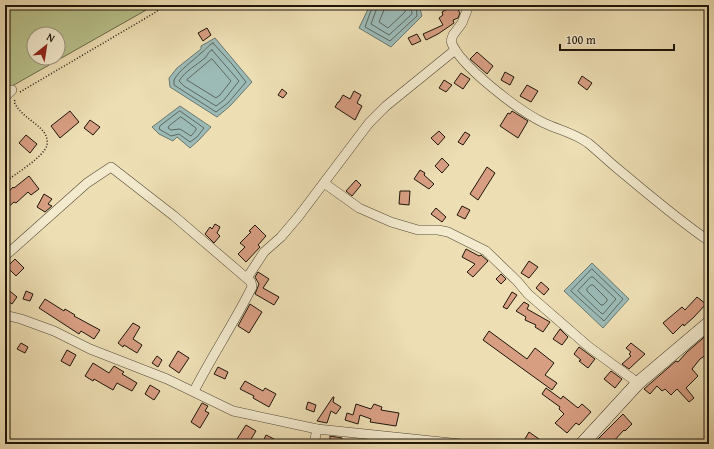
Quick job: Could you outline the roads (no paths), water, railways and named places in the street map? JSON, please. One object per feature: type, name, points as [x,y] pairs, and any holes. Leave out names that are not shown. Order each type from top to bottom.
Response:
[{"type":"street","points":[[469,5],[462,23],[453,35],[451,41],[455,50],[471,68],[502,95],[525,112],[543,123],[568,132],[588,144],[667,209],[709,241]]},
{"type":"street","points":[[247,278],[264,252],[285,232],[369,123],[386,106],[455,50]]},
{"type":"street","points":[[5,97],[15,94]]},
{"type":"street","points":[[5,256],[87,183],[111,167],[174,216],[193,234],[251,282],[252,287],[194,391]]},
{"type":"street","points":[[324,183],[359,208],[391,222],[418,230],[438,230],[448,232],[486,251],[517,281],[528,294],[589,348],[638,383]]},
{"type":"street","points":[[5,316],[21,319],[54,331],[90,349],[194,391],[233,411],[317,429],[461,444]]},
{"type":"street","points":[[582,444],[638,383],[709,323]]},
{"type":"street","points":[[314,444],[317,429]]},
{"type":"water","points":[[370,5],[419,5],[422,16],[391,47],[359,28]]},
{"type":"water","points":[[215,38],[252,82],[230,106],[217,117],[170,87],[169,78],[177,68],[201,49],[201,46]]},
{"type":"water","points":[[180,106],[211,127],[190,148],[177,137],[173,141],[159,134],[152,127]]},
{"type":"water","points":[[592,263],[629,299],[603,328],[564,291]]}]
